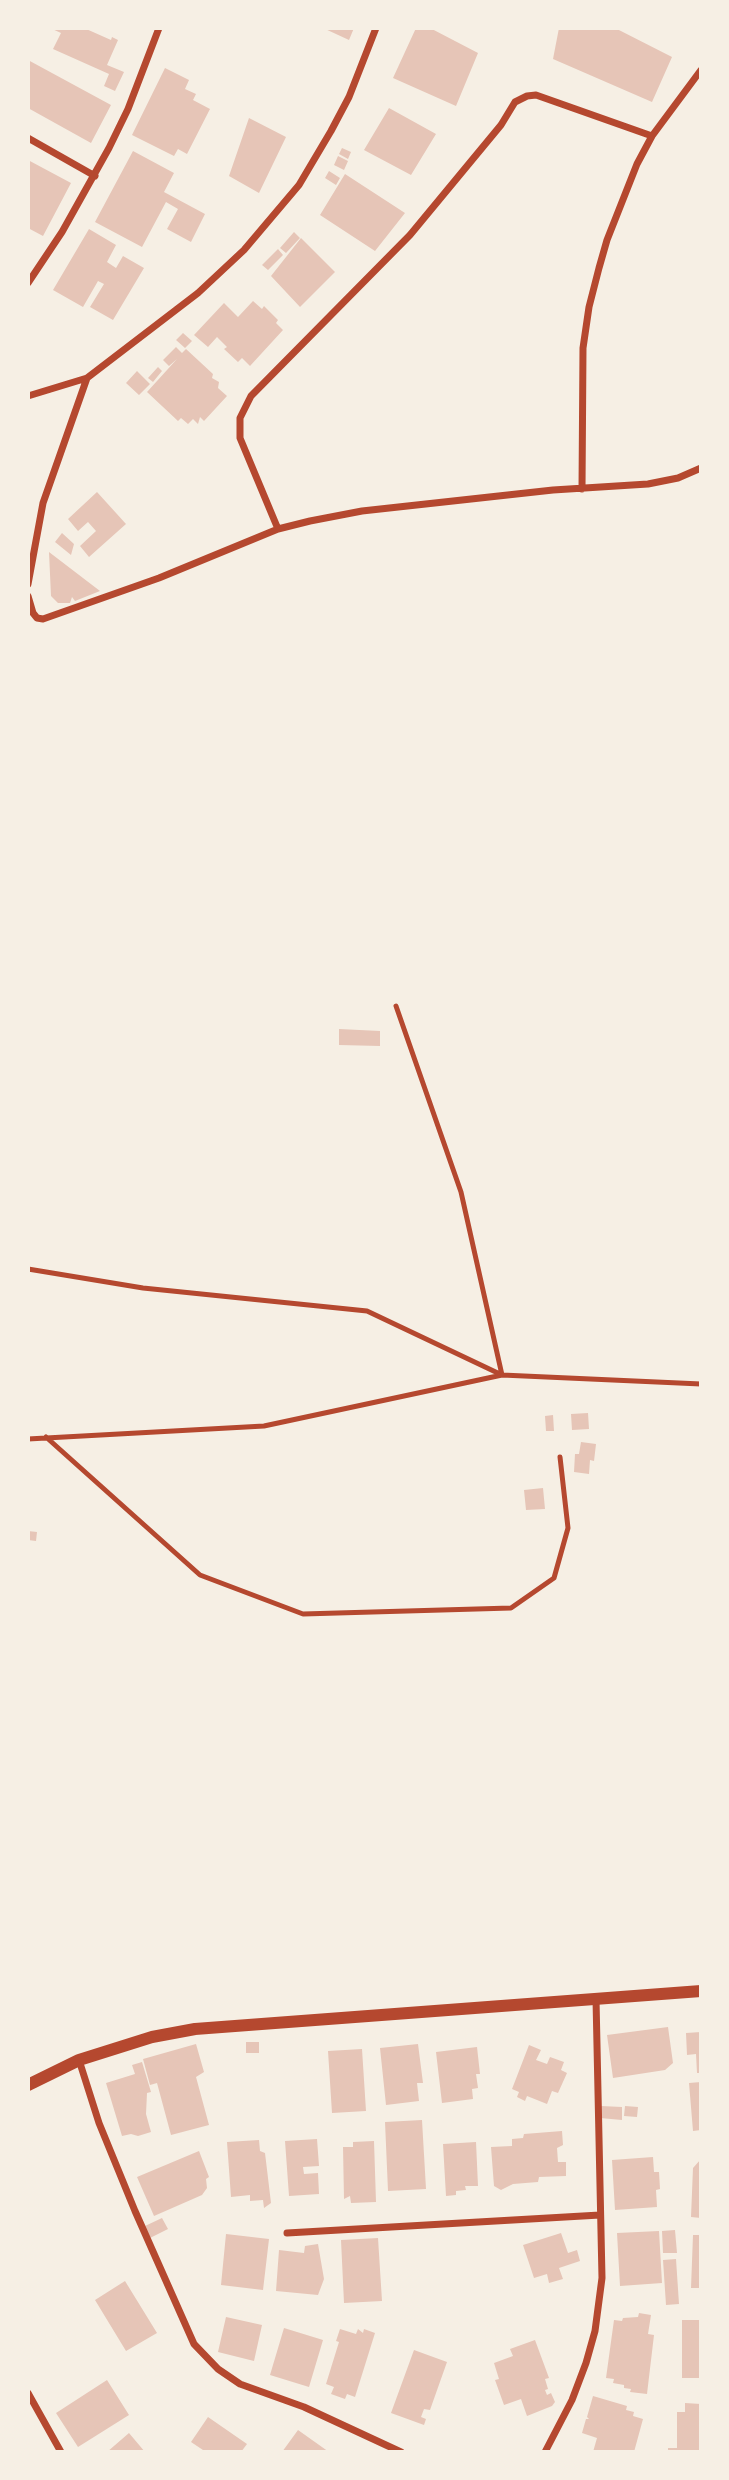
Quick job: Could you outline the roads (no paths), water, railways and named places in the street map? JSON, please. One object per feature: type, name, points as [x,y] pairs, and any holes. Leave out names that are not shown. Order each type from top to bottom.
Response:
[{"type":"street","points":[[28,283],[95,176],[128,109],[159,28]]},
{"type":"street","points":[[28,396],[87,379],[198,293],[244,250],[299,185],[349,97],[376,28]]},
{"type":"street","points":[[582,489],[583,348],[589,307],[607,240],[637,164],[652,136],[700,72]]},
{"type":"street","points":[[278,529],[240,438],[240,418],[251,396],[410,235],[501,125],[515,102],[536,95],[652,136]]},
{"type":"street","points":[[28,138],[95,176]]},
{"type":"street","points":[[28,584],[43,503],[87,379]]},
{"type":"street","points":[[28,596],[29,604],[37,618],[43,619],[62,614],[278,529],[362,511],[648,484],[678,478],[701,468]]},
{"type":"street","points":[[28,2085],[79,2060],[152,2038],[195,2029],[701,1991]]},
{"type":"street","points":[[545,2452],[572,2400],[586,2363],[595,2331],[603,2278],[596,1998]]},
{"type":"street","points":[[79,2060],[99,2123],[194,2344],[218,2369],[240,2384],[304,2407],[401,2452]]},
{"type":"street","points":[[287,2232],[600,2215]]},
{"type":"street","points":[[28,2393],[61,2452]]},
{"type":"lane","points":[[396,1006],[461,1192],[502,1375]]},
{"type":"lane","points":[[28,1269],[143,1288],[367,1311],[502,1375]]},
{"type":"lane","points":[[28,1439],[264,1426],[502,1375],[701,1384]]},
{"type":"lane","points":[[46,1437],[200,1575],[303,1614],[511,1608],[554,1578],[568,1528],[560,1457]]}]
